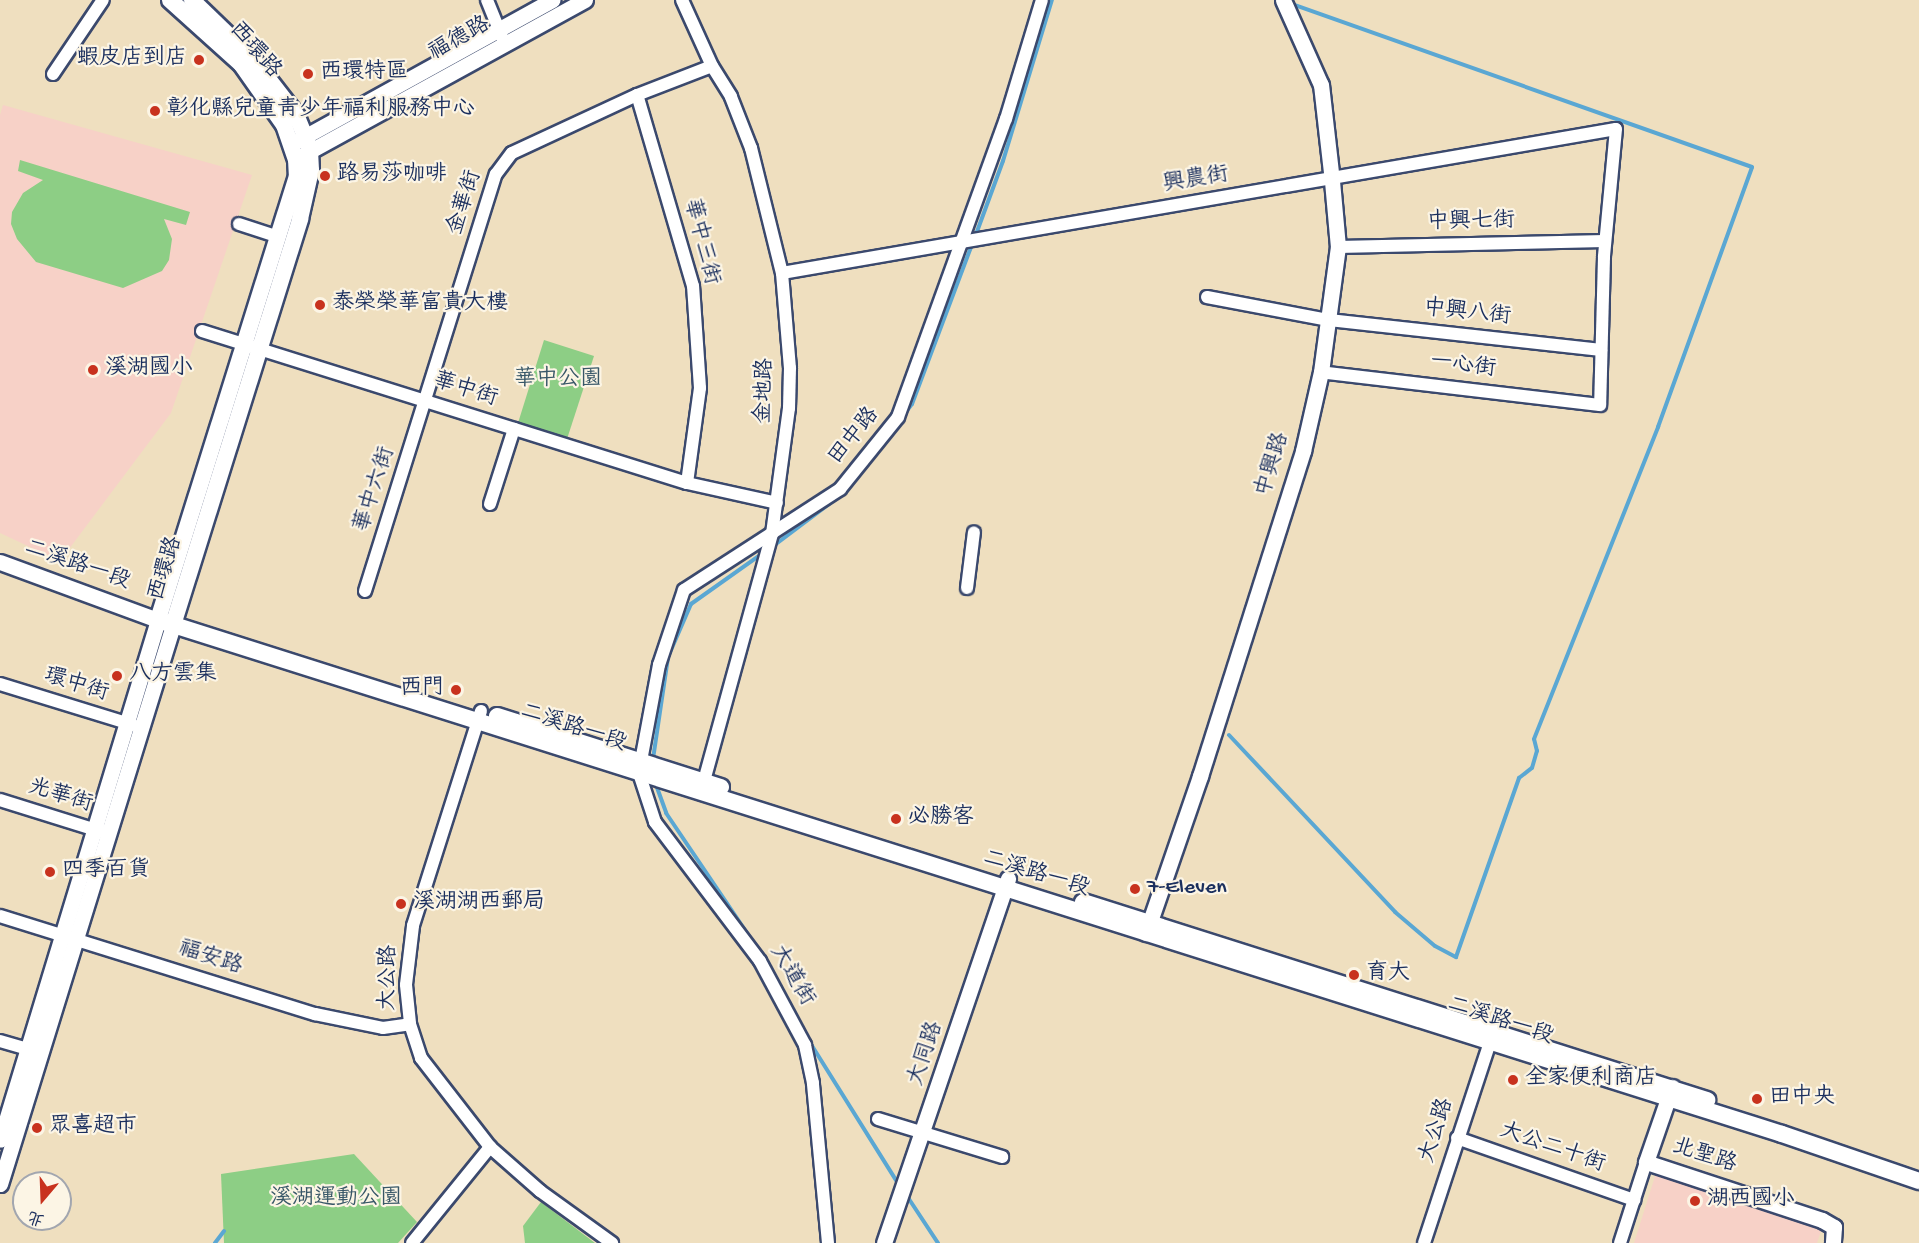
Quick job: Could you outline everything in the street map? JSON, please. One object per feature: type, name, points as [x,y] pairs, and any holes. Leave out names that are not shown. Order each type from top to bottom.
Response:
[{"type":"main road","name":"西環路","points":[[170,0],[241,64],[301,147],[297,176],[251,347]]},
{"type":"main road","name":"西環路","points":[[167,618],[251,347],[308,191],[297,116],[253,59],[192,0]]},
{"type":"main road","name":"二溪路一段","points":[[167,618],[1919,1170]]},
{"type":"main road","name":"二溪路一段","points":[[1670,1093],[1919,1181]]},
{"type":"street","points":[[52,74],[103,0]]},
{"type":"street","points":[[487,0],[501,35]]},
{"type":"street","name":"福德路","points":[[301,147],[501,35],[552,0]]},
{"type":"street","name":"福德路","points":[[501,35],[585,0]]},
{"type":"street","name":"金地路","points":[[682,0],[712,66],[731,97],[751,148],[782,273],[790,368],[772,534],[703,787]]},
{"type":"street","name":"田中路","points":[[649,770],[659,665],[684,590],[840,489],[898,417],[1006,119],[1042,0]]},
{"type":"street","name":"中興路","points":[[1147,927],[1200,776],[1303,451],[1321,372],[1329,320],[1338,246],[1321,85],[1283,0]]},
{"type":"street","points":[[637,95],[712,66]]},
{"type":"street","name":"金華街","points":[[427,401],[502,163],[512,153],[637,95]]},
{"type":"street","name":"華中三街","points":[[637,95],[693,286],[700,388],[687,483]]},
{"type":"street","name":"興農街","points":[[782,273],[962,241],[1332,181],[1616,129],[1605,242]]},
{"type":"street","points":[[239,224],[279,237]]},
{"type":"street","points":[[1601,350],[1605,242]]},
{"type":"street","name":"中興七街","points":[[1338,246],[1605,242]]},
{"type":"street","name":"中興八街","points":[[1207,297],[1329,320],[1601,350]]},
{"type":"street","name":"華中街","points":[[202,331],[687,483],[777,503]]},
{"type":"street","name":"一心街","points":[[1321,372],[1600,405],[1601,350]]},
{"type":"street","name":"華中六街","points":[[365,591],[427,401]]},
{"type":"street","points":[[490,504],[514,429]]},
{"type":"street","points":[[967,588],[974,532]]},
{"type":"street","name":"二溪路一段","points":[[0,562],[140,611],[167,618]]},
{"type":"street","name":"西環路","points":[[0,1184],[4,1145],[35,1051],[167,618]]},
{"type":"street","name":"環中街","points":[[0,684],[134,725]]},
{"type":"street","name":"大公路","points":[[479,716],[413,926],[406,985],[410,1024],[421,1058],[490,1147],[606,1242]]},
{"type":"street","name":"大道街","points":[[649,770],[655,822],[760,961],[805,1045],[813,1083],[828,1243]]},
{"type":"street","name":"光華街","points":[[0,800],[101,832]]},
{"type":"street","name":"大同路","points":[[884,1243],[924,1132],[1007,884]]},
{"type":"street","name":"福安路","points":[[0,916],[69,935],[315,1014],[383,1028],[410,1024]]},
{"type":"street","name":"大公路","points":[[1424,1243],[1491,1037]]},
{"type":"street","points":[[0,1041],[35,1051]]},
{"type":"street","points":[[1620,1243],[1670,1093]]},
{"type":"street","points":[[878,1119],[1002,1157]]},
{"type":"street","name":"大公二十街","points":[[1457,1138],[1634,1200]]},
{"type":"street","points":[[412,1243],[490,1147]]},
{"type":"street","name":"北聖路","points":[[1646,1162],[1822,1220],[1834,1227],[1833,1243]]},
{"type":"shaded area","name":"溪湖國小","points":[[3,105],[252,175],[171,413],[60,561],[0,533],[0,115]]},
{"type":"shaded area","name":"湖西國小","points":[[1657,1170],[1757,1207],[1823,1225],[1817,1243],[1634,1243]]},
{"type":"green space","points":[[20,160],[190,212],[186,225],[164,219],[172,239],[169,260],[162,271],[123,288],[36,262],[17,239],[11,224],[12,212],[23,193],[43,180],[18,171]]},
{"type":"green space","name":"華中公園","points":[[544,340],[594,356],[567,439],[518,423]]},
{"type":"green space","name":"溪湖運動公園","points":[[354,1154],[417,1222],[398,1243],[224,1243],[221,1174]]},
{"type":"green space","points":[[541,1202],[595,1243],[525,1243],[523,1226]]},
{"type":"waterway","points":[[975,237],[1003,161],[1052,0]]},
{"type":"waterway","points":[[1229,735],[1395,912],[1435,946],[1456,957],[1519,778],[1532,768],[1537,751],[1534,739],[1658,427],[1752,167],[1290,3]]},
{"type":"waterway","points":[[863,470],[912,404],[972,244]]},
{"type":"waterway","points":[[772,547],[845,492]]},
{"type":"waterway","points":[[653,759],[668,657],[691,604],[763,553]]},
{"type":"waterway","points":[[655,782],[666,813],[757,948]]},
{"type":"waterway","points":[[809,1041],[899,1185]]},
{"type":"waterway","points":[[905,1193],[938,1243]]},
{"type":"waterway","points":[[215,1243],[224,1231]]},
{"type":"place","name":"蝦皮店到店","points":[[199,60]]},
{"type":"place","name":"西環特區","points":[[308,74]]},
{"type":"place","name":"彰化縣兒童青少年福利服務中心","points":[[155,111]]},
{"type":"place","name":"路易莎咖啡","points":[[325,176]]},
{"type":"place","name":"泰榮榮華富貴大樓","points":[[320,305]]},
{"type":"place","name":"溪湖國小","points":[[93,370]]},
{"type":"place","name":"八方雲集","points":[[117,676]]},
{"type":"place","name":"西門","points":[[456,690]]},
{"type":"place","name":"必勝客","points":[[896,819]]},
{"type":"place","name":"四季百貨","points":[[50,872]]},
{"type":"place","name":"7-Eleven","points":[[1135,889]]},
{"type":"place","name":"溪湖湖西郵局","points":[[401,904]]},
{"type":"place","name":"育大","points":[[1354,975]]},
{"type":"place","name":"全家便利商店","points":[[1513,1080]]},
{"type":"place","name":"田中央","points":[[1757,1099]]},
{"type":"place","name":"眾喜超市","points":[[37,1128]]},
{"type":"place","name":"湖西國小","points":[[1695,1201]]}]
